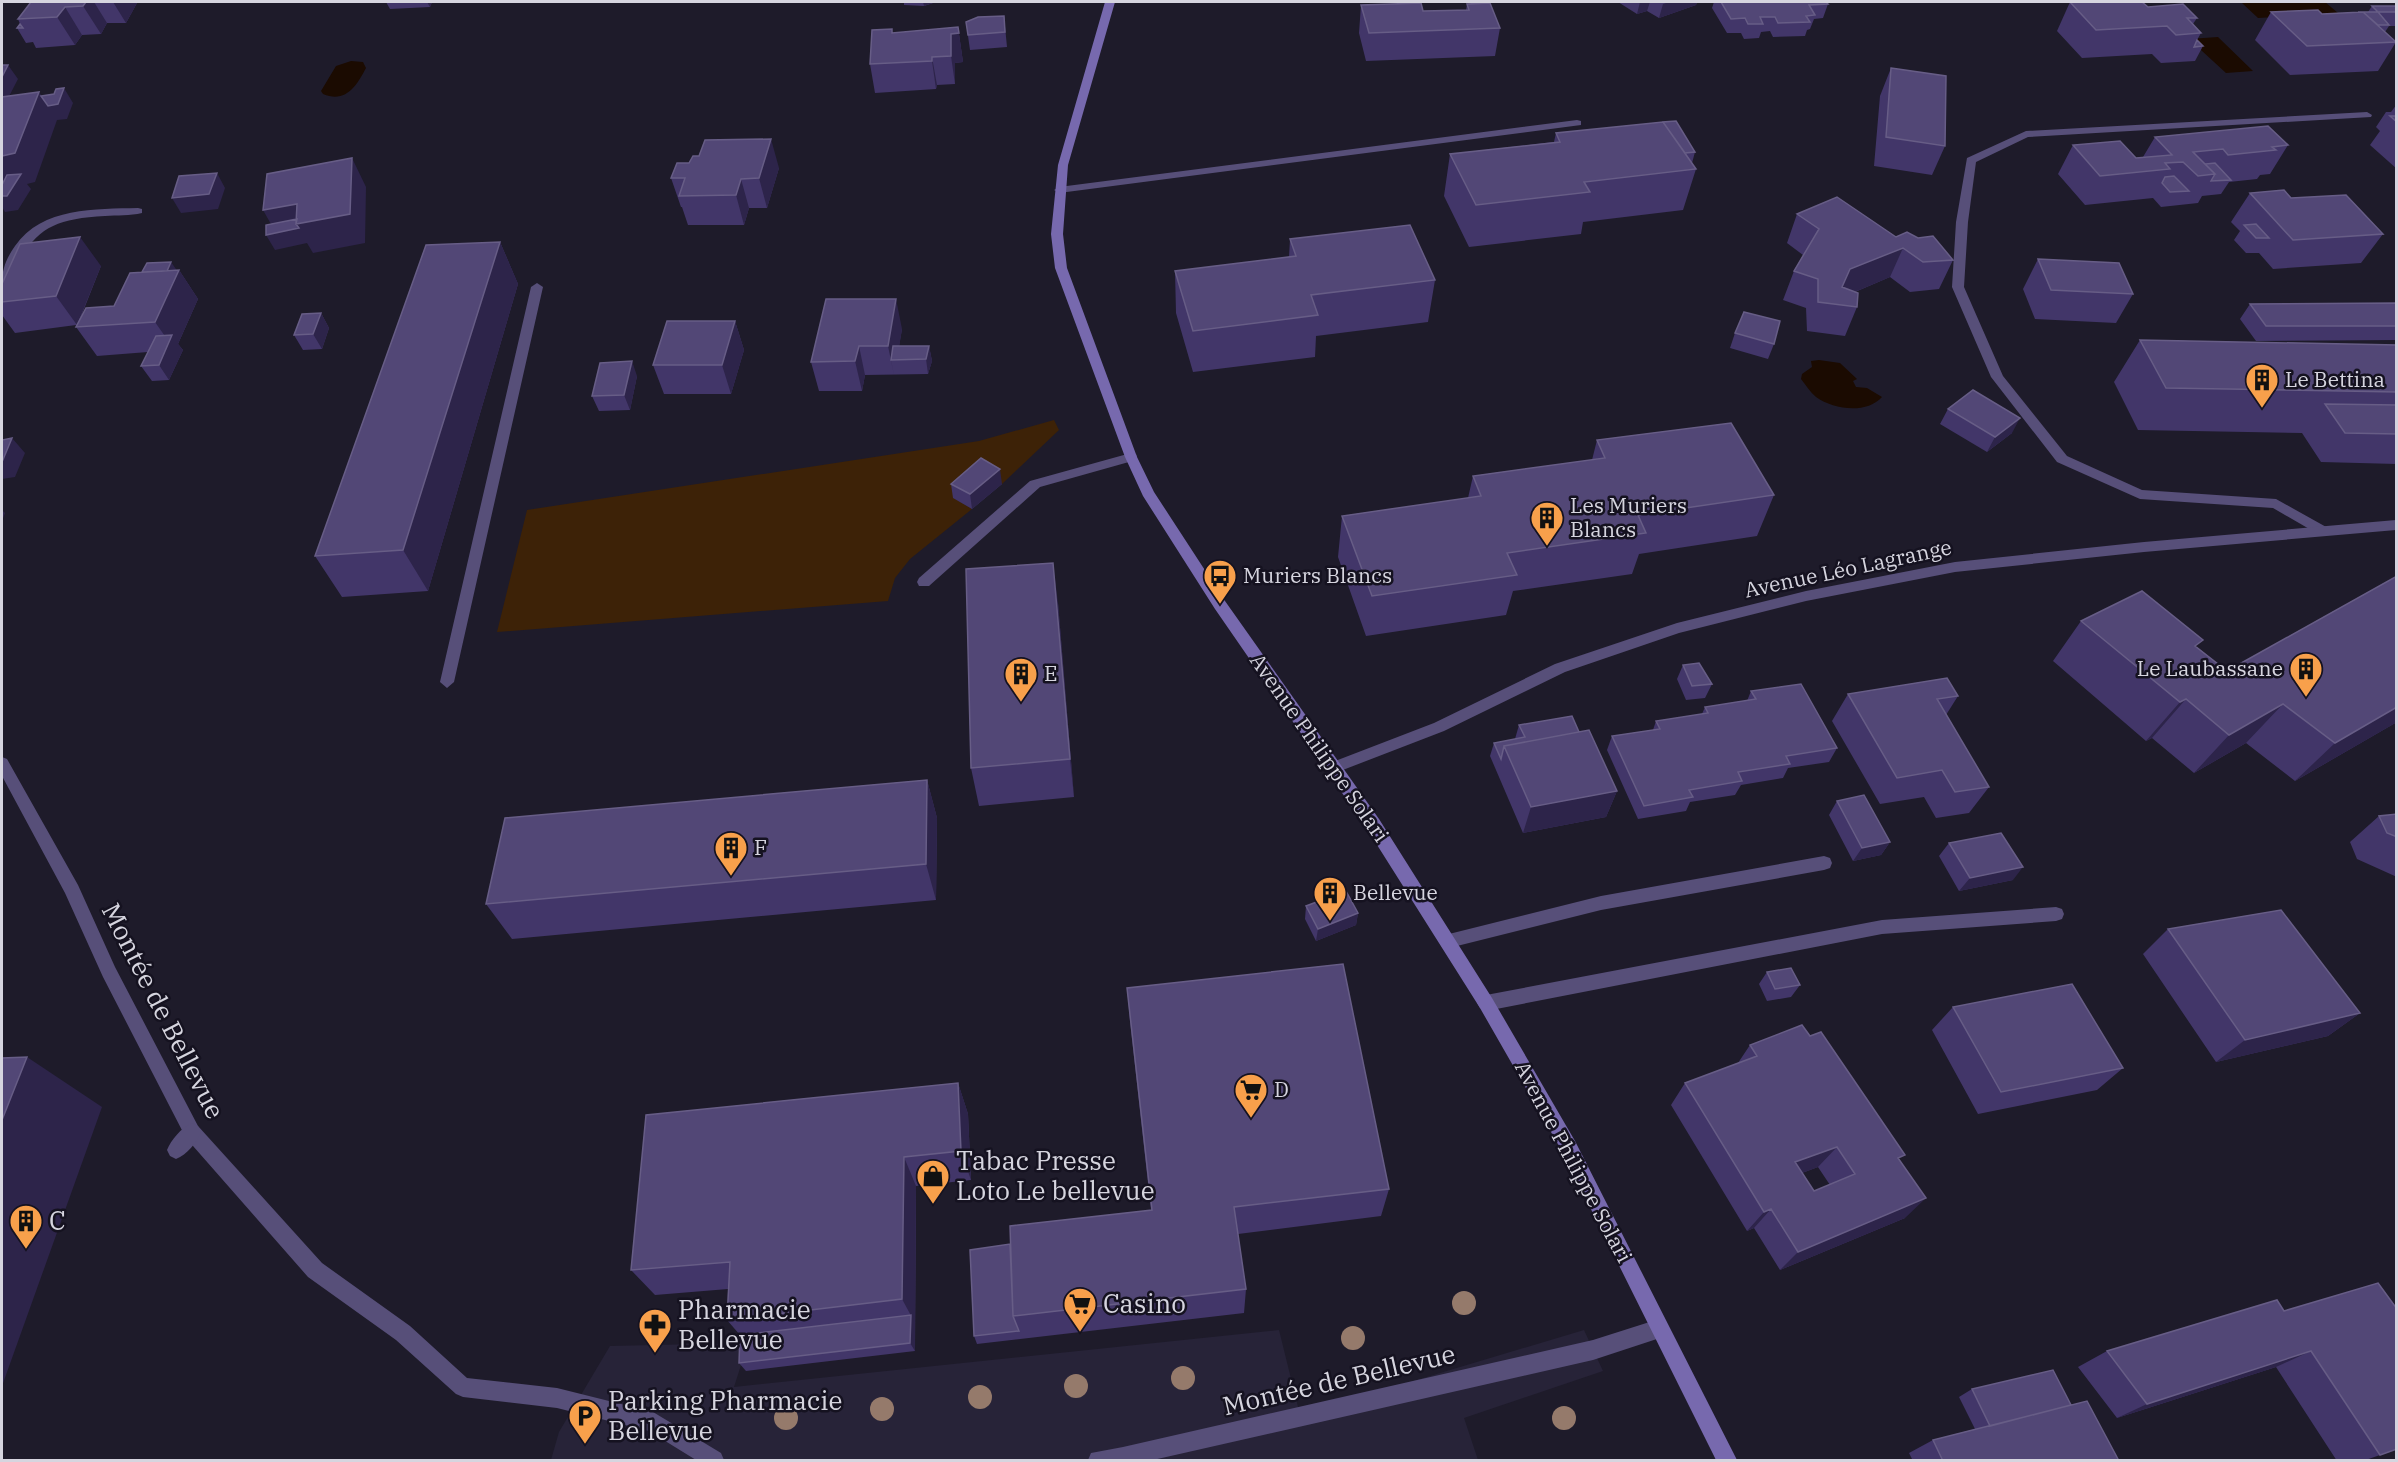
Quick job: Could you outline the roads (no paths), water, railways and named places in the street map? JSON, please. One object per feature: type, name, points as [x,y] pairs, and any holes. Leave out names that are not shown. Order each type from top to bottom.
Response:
[{"type":"main road","name":"Avenue Philippe Solari","points":[[1110,2],[1063,165],[1059,190],[1057,234],[1061,268],[1131,457],[1148,493],[1220,605],[1335,767],[1449,941],[1486,1003],[1569,1147],[1727,1461]]},
{"type":"street","points":[[2323,531],[2276,504],[2140,494],[2062,459],[1996,377],[1962,297],[1958,287],[1962,222],[1971,160],[2026,134],[2367,115]]},
{"type":"street","points":[[1059,190],[1577,123]]},
{"type":"street","points":[[2,281],[25,240],[54,221],[80,215],[138,211]]},
{"type":"street","points":[[447,682],[537,287]]},
{"type":"street","points":[[924,582],[1035,484],[1131,457]]},
{"type":"street","name":"Avenue Léo Lagrange","points":[[1335,767],[1439,727],[1560,668],[1677,628],[1806,596],[1955,567],[2397,525]]},
{"type":"street","name":"Montée de Bellevue","points":[[2,764],[72,890],[109,972],[192,1132],[315,1270],[403,1333],[463,1387],[557,1398],[654,1422],[714,1461]]},
{"type":"street","points":[[1449,941],[1601,903],[1824,863]]},
{"type":"street","points":[[1486,1003],[1882,927],[2056,914]]},
{"type":"street","points":[[176,1150],[192,1132]]},
{"type":"street","name":"Montée de Bellevue","points":[[1098,1461],[1135,1455],[1593,1350],[1659,1329]]},
{"type":"place","name":"Le Bettina","points":[[2262,409]]},
{"type":"place","name":"Les Muriers Blancs","points":[[1547,547]]},
{"type":"place","name":"Muriers Blancs","points":[[1220,605]]},
{"type":"place","name":"Le Laubassane","points":[[2306,698]]},
{"type":"place","name":"E","points":[[1021,703]]},
{"type":"place","name":"F","points":[[731,877]]},
{"type":"place","name":"Bellevue","points":[[1330,922]]},
{"type":"place","name":"D","points":[[1251,1119]]},
{"type":"place","name":"Tabac Presse Loto Le bellevue","points":[[933,1205]]},
{"type":"place","name":"C","points":[[26,1250]]},
{"type":"place","name":"Casino","points":[[1080,1333]]},
{"type":"place","name":"Pharmacie Bellevue","points":[[655,1354]]},
{"type":"place","name":"Parking Pharmacie Bellevue","points":[[585,1445]]}]
